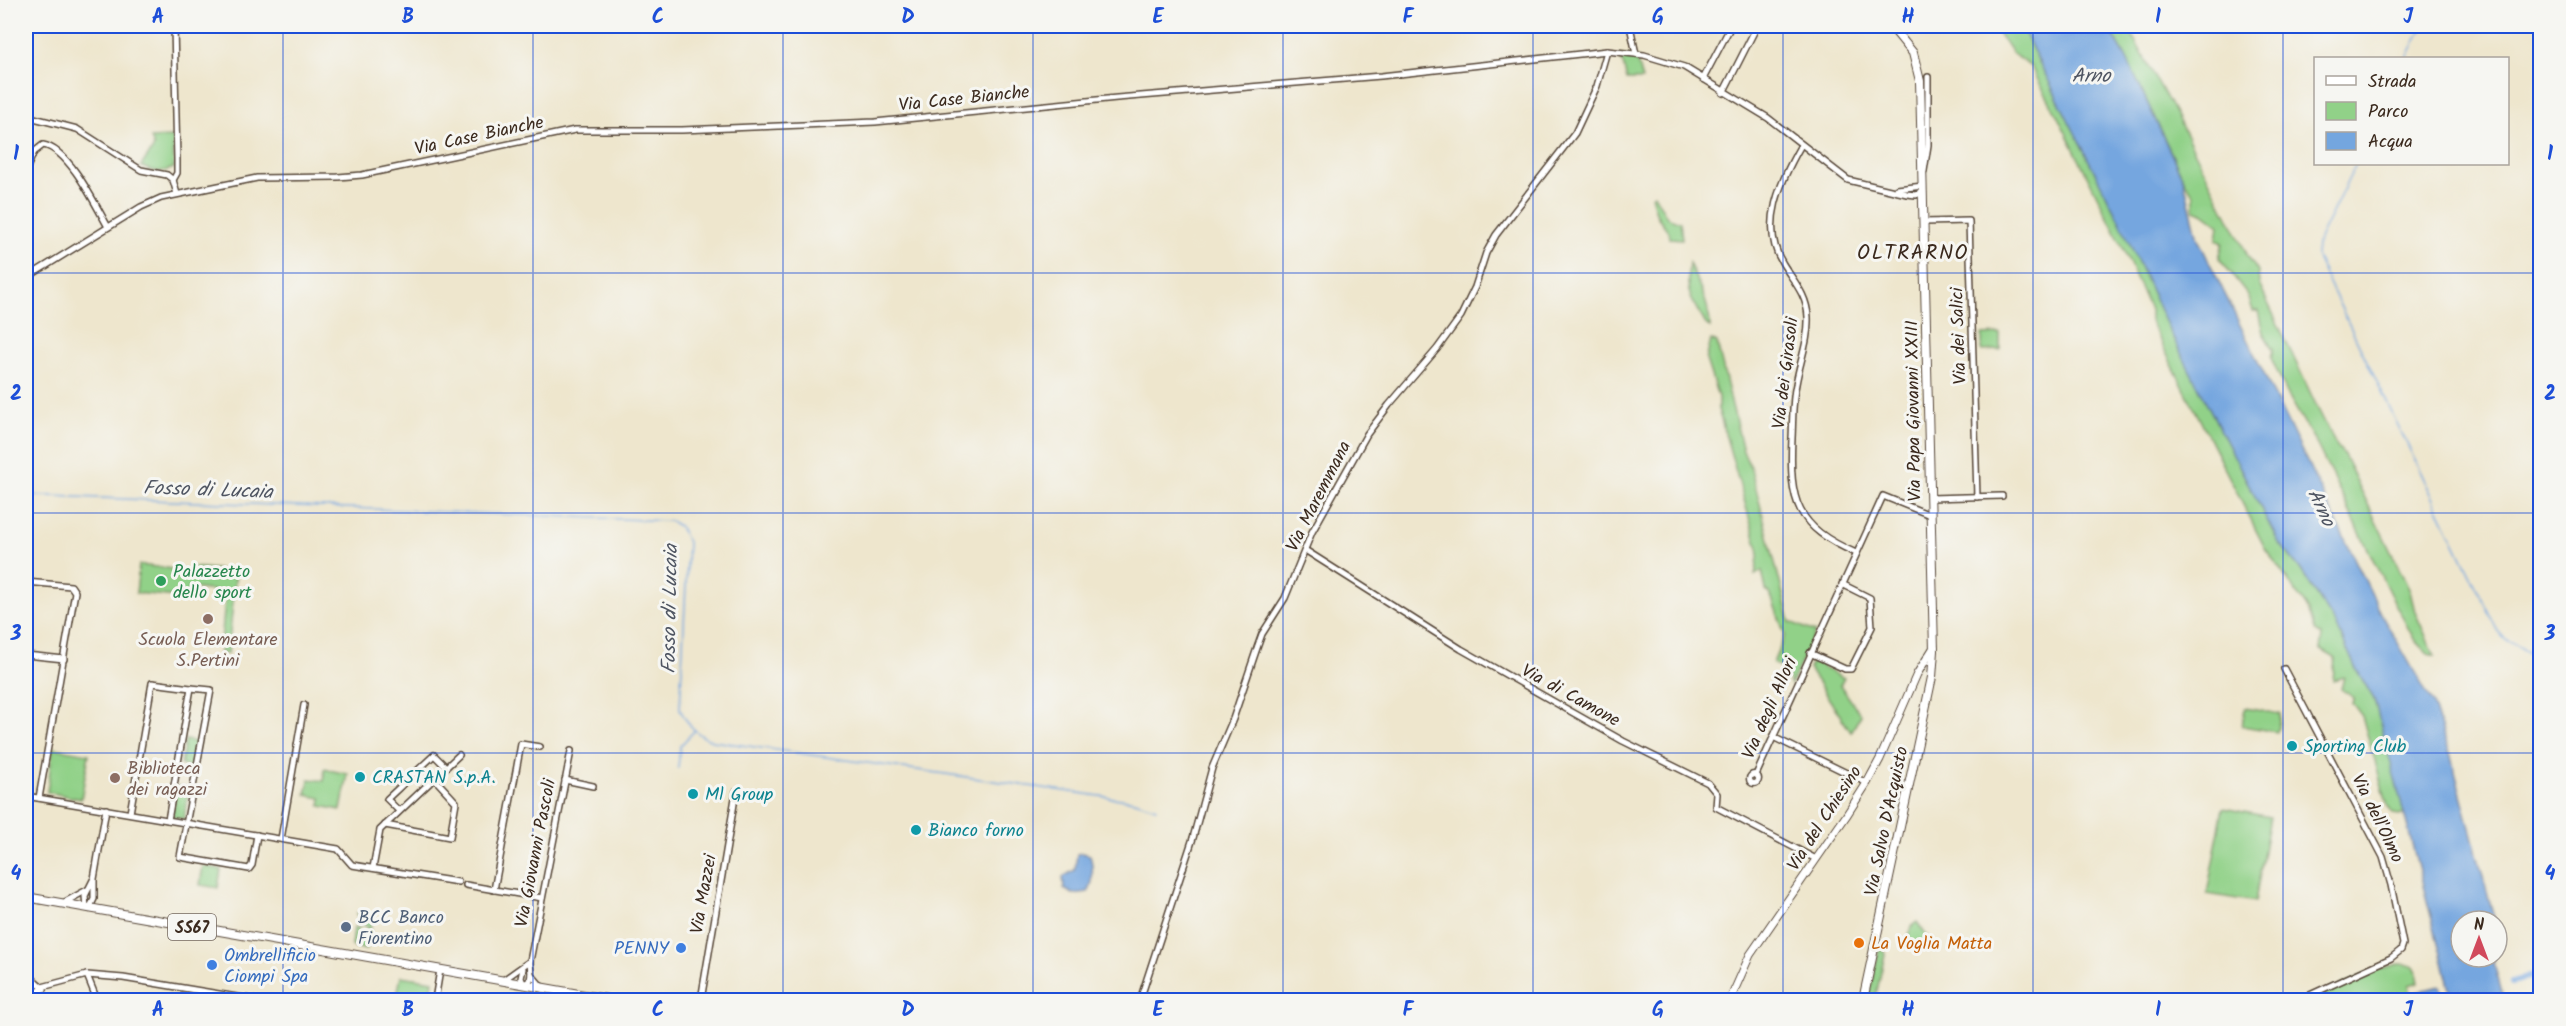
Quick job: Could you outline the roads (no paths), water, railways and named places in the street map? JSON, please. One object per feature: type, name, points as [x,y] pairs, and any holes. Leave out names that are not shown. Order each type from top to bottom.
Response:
[{"type":"main road","name":"Via Papa Giovanni XXIII","points":[[1891,26],[1910,48],[1918,66],[1923,174],[1934,647]]},
{"type":"main road","name":"Via Salvo D'Acquisto","points":[[1863,1000],[1932,677],[1934,647]]},
{"type":"main road","name":"SS67","points":[[26,897],[613,1000]]},
{"type":"street","points":[[172,180],[177,173],[174,26]]},
{"type":"street","points":[[1630,26],[1636,54]]},
{"type":"street","points":[[1703,79],[1731,26]]},
{"type":"street","points":[[1723,93],[1757,26]]},
{"type":"street","name":"Via Case Bianche","points":[[26,278],[108,226],[151,202],[177,194],[257,178],[362,175],[575,130],[682,130],[886,121],[1117,98],[1382,76],[1607,51],[1636,54],[1676,64],[1768,118],[1848,180],[1907,194],[1918,195],[1923,189]]},
{"type":"street","name":"Via Maremmana","points":[[1140,1000],[1193,838],[1215,761],[1233,719],[1259,641],[1285,598],[1312,532],[1367,434],[1461,316],[1496,234],[1575,133],[1597,86],[1607,51]]},
{"type":"street","name":"Via Papa Giovanni XXIII","points":[[1923,174],[1927,160],[1928,77]]},
{"type":"street","points":[[26,116],[77,129],[141,170],[164,174],[172,180],[177,194]]},
{"type":"street","points":[[26,170],[34,152],[40,146],[46,145],[65,158],[108,226]]},
{"type":"street","name":"Via dei Girasoli","points":[[1801,145],[1774,207],[1771,225],[1775,248],[1803,295],[1808,315],[1807,339],[1794,394],[1791,458],[1793,487],[1800,509],[1817,531],[1826,539],[1856,553]]},
{"type":"street","name":"Via Case Bianche","points":[[1893,189],[1923,189]]},
{"type":"street","name":"Via Case Bianche","points":[[1907,194],[1923,206]]},
{"type":"street","name":"Via dei Salici","points":[[1924,222],[1969,221],[1977,497]]},
{"type":"street","name":"Via degli Allori","points":[[1756,775],[1884,495],[1930,515]]},
{"type":"street","points":[[1930,498],[2002,496]]},
{"type":"street","name":"Via di Camone","points":[[1305,549],[1461,649],[1623,741],[1708,783],[1717,794],[1716,807],[1816,859]]},
{"type":"street","points":[[26,582],[73,588],[75,594],[39,798]]},
{"type":"street","name":"Via degli Allori","points":[[1810,653],[1845,669],[1851,669],[1871,629],[1870,598],[1842,584]]},
{"type":"street","name":"Via del Chiesino","points":[[1730,1000],[1749,955],[1867,783],[1880,759],[1917,674],[1934,647]]},
{"type":"street","points":[[26,655],[64,659]]},
{"type":"street","name":"Via dell'Olmo","points":[[2284,669],[2383,857],[2403,944],[2401,950],[2391,958],[2299,1000]]},
{"type":"street","points":[[130,813],[152,683],[211,690],[180,857],[231,867],[250,868],[257,835]]},
{"type":"street","points":[[168,820],[191,688]]},
{"type":"street","points":[[281,839],[304,705]]},
{"type":"street","points":[[1773,737],[1867,783]]},
{"type":"street","points":[[494,890],[521,744],[540,747]]},
{"type":"street","name":"Via Giovanni Pascoli","points":[[531,974],[530,961],[571,750]]},
{"type":"street","points":[[399,811],[387,799],[434,755],[446,767]]},
{"type":"street","points":[[373,868],[380,830],[459,755]]},
{"type":"street","points":[[385,825],[450,837],[456,802],[434,778]]},
{"type":"street","points":[[565,780],[593,786]]},
{"type":"street","name":"Via Mazzei","points":[[701,1000],[736,792]]},
{"type":"street","points":[[26,796],[338,849],[350,864],[459,882]]},
{"type":"street","points":[[88,908],[94,897],[94,879],[106,809]]},
{"type":"street","points":[[88,908],[84,900],[94,879]]},
{"type":"street","points":[[466,885],[542,898]]},
{"type":"street","points":[[59,903],[70,901],[87,890]]},
{"type":"street","points":[[94,897],[104,911]]},
{"type":"street","points":[[501,981],[530,961]]},
{"type":"street","points":[[26,962],[35,982],[46,988]]},
{"type":"street","points":[[523,968],[521,978],[524,985],[531,974],[544,989]]},
{"type":"street","points":[[435,1000],[440,970]]},
{"type":"street","points":[[87,975],[97,1000]]},
{"type":"street","points":[[26,995],[87,975],[114,977],[255,1000]]},
{"type":"water","name":"Arno","points":[[2021,26],[2108,26],[2126,57],[2184,181],[2198,239],[2382,615],[2434,706],[2451,757],[2492,909],[2449,909],[2449,969],[2495,969],[2504,1000],[2453,1000],[2374,699],[2355,667],[2337,626],[2301,570],[2278,541],[2170,332],[2120,222]]},
{"type":"water","points":[[1077,854],[1090,855],[1091,885],[1088,892],[1073,894],[1064,889],[1063,877],[1075,870]]},
{"type":"water","points":[[2440,986],[2444,1000],[2369,1000],[2385,997],[2387,999]]},
{"type":"waterway","points":[[2408,57],[2423,26]]},
{"type":"waterway","points":[[2356,165],[2317,243],[2316,256],[2497,630],[2504,638],[2540,659]]},
{"type":"waterway","name":"Fosso di Lucaia","points":[[26,495],[670,521],[679,526],[688,542],[680,709],[689,724],[702,736],[713,741],[1135,801],[1156,808]]},
{"type":"waterway","points":[[678,768],[680,746],[695,730]]},
{"type":"waterway","points":[[2512,982],[2540,974]]},
{"type":"place","name":"Palazzetto dello sport","points":[[161,581]]},
{"type":"place","name":"Scuola Elementare S.Pertini","points":[[208,619]]},
{"type":"place","name":"Sporting Club","points":[[2292,746]]},
{"type":"place","name":"CRASTAN S.p.A.","points":[[360,777]]},
{"type":"place","name":"Biblioteca dei ragazzi","points":[[115,778]]},
{"type":"place","name":"Ml Group","points":[[693,794]]},
{"type":"place","name":"Bianco forno","points":[[916,830]]},
{"type":"place","name":"BCC Banco Fiorentino","points":[[346,927]]},
{"type":"place","name":"La Voglia Matta","points":[[1859,943]]},
{"type":"place","name":"PENNY","points":[[681,948]]},
{"type":"place","name":"Ombrellificio Ciompi Spa","points":[[212,965]]},
{"type":"district","name":"OLTRARNO","points":[[1913,252]]}]
